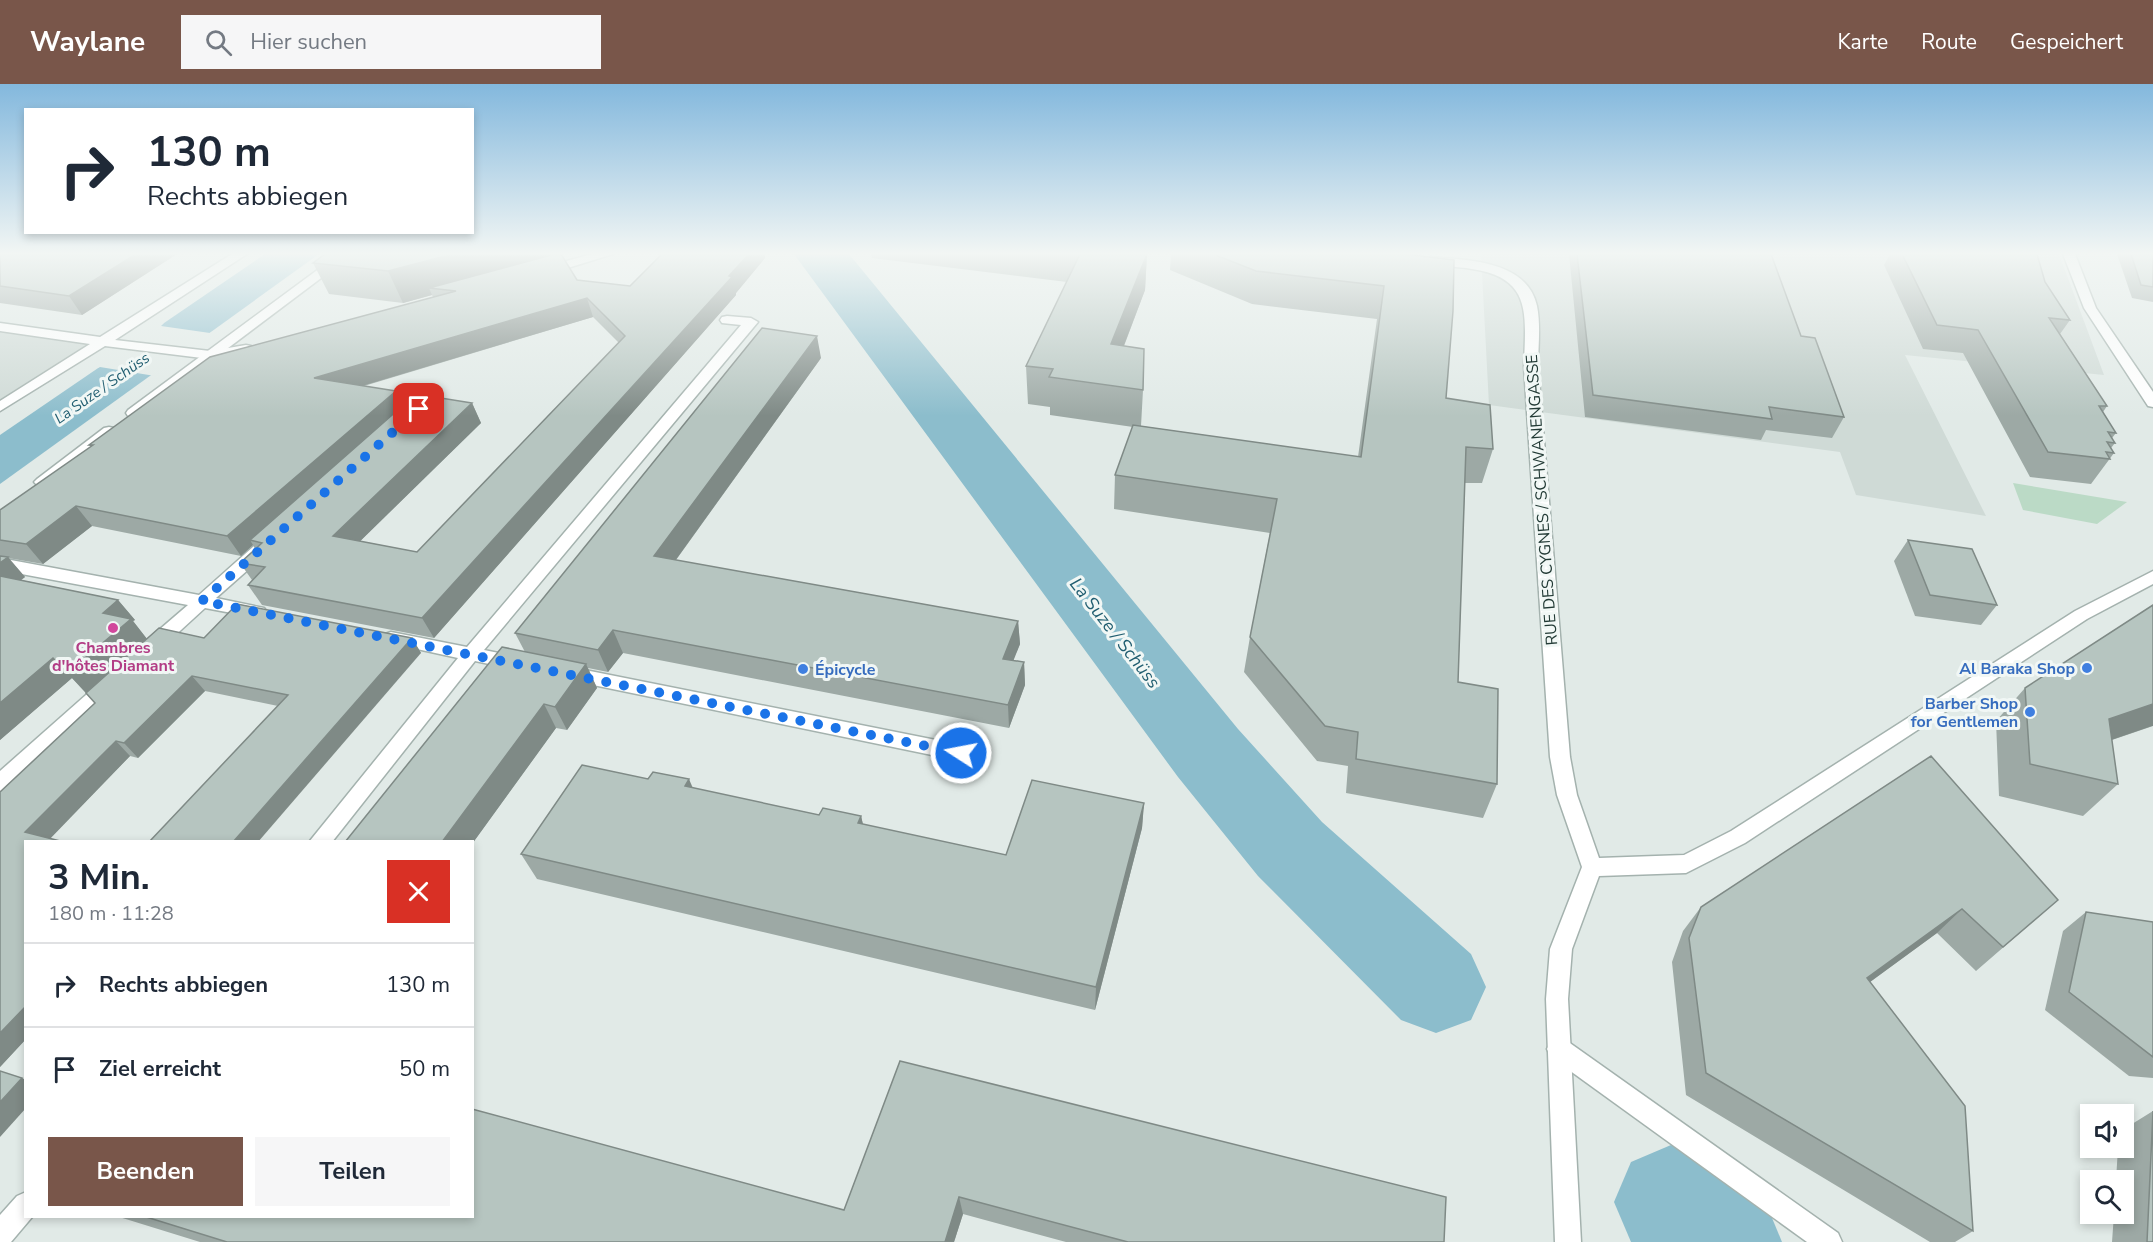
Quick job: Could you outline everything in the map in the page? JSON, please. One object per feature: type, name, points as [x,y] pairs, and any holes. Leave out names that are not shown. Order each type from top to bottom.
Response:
[{"type":"street","points":[[0,407],[154,308]]},
{"type":"street","points":[[27,493],[274,308]]},
{"type":"street","name":"RUE DES CYGNES / SCHWANENGASSE","points":[[1530,308],[1531,367],[1560,757],[1567,795],[1592,867]]},
{"type":"street","points":[[2090,308],[2149,392],[2153,403]]},
{"type":"street","points":[[322,840],[471,654],[751,322],[727,320]]},
{"type":"street","points":[[0,327],[188,354],[210,355],[255,347]]},
{"type":"street","points":[[141,657],[272,540]]},
{"type":"street","points":[[0,564],[272,615]]},
{"type":"street","points":[[1568,1242],[1557,999],[1561,949],[1592,867],[1686,864],[1738,837],[2081,615],[2153,578]]},
{"type":"street","points":[[377,636],[531,666]]},
{"type":"street","points":[[552,670],[961,753]]},
{"type":"street","points":[[0,783],[123,672]]},
{"type":"street","points":[[1559,1049],[1829,1242]]},
{"type":"street","points":[[0,1235],[24,1207]]},
{"type":"shaded area","points":[[1484,308],[2079,308],[2104,375],[1905,355],[1986,516],[1856,495],[1840,452],[1489,405]]},
{"type":"shaded area","points":[[0,327],[100,342],[0,407]]},
{"type":"green space","points":[[2013,483],[2127,502],[2097,524],[2023,510]]},
{"type":"water","points":[[186,308],[244,308],[0,484],[0,435]]},
{"type":"pier","points":[[164,323],[161,326],[217,332],[155,376],[100,367],[95,369],[156,325]]},
{"type":"building","points":[[392,308],[553,308],[314,378],[396,391],[227,536],[76,506],[26,544],[0,540],[0,510],[93,445],[89,445],[210,357]]},
{"type":"building","points":[[597,308],[704,308],[422,618],[248,585],[265,567],[240,563],[262,543],[250,540],[416,394],[472,403],[333,536],[417,552],[625,336]]},
{"type":"building","points":[[1054,308],[1125,308],[1111,344],[1144,349],[1143,390],[1049,377],[1053,369],[1026,366]]},
{"type":"building","points":[[1381,308],[1453,308],[1446,398],[1490,405],[1493,449],[1466,447],[1458,682],[1498,689],[1497,784],[1356,759],[1358,732],[1325,726],[1250,637],[1277,499],[1115,475],[1133,425],[1361,457]]},
{"type":"building","points":[[1583,308],[1791,308],[1801,336],[1815,338],[1844,417],[1769,407],[1772,419],[1593,395]]},
{"type":"building","points":[[1929,308],[2062,308],[2070,320],[2049,318],[2107,406],[2099,406],[2116,433],[2108,432],[2115,443],[2107,442],[2114,453],[2106,452],[2110,459],[2048,452],[1978,330],[1937,325]]},
{"type":"building","points":[[762,328],[817,336],[654,556],[1018,621],[1003,659],[1024,662],[1008,705],[613,630],[598,650],[515,633]]},
{"type":"building","points":[[1908,540],[1972,549],[1997,605],[1930,595]]},
{"type":"building","points":[[0,556],[8,557],[0,563]]},
{"type":"building","points":[[0,576],[118,600],[103,613],[131,619],[67,673],[53,658],[0,703]]},
{"type":"building","points":[[237,604],[412,638],[235,840],[151,840],[288,695],[192,676],[124,743],[116,741],[25,832],[56,840],[24,840],[24,1008],[0,1033],[0,792],[95,703],[86,693],[159,628],[204,638]]},
{"type":"building","points":[[2153,605],[2153,704],[2109,719],[2118,784],[2030,764],[2025,688]]},
{"type":"building","points":[[502,647],[586,664],[555,707],[544,704],[443,840],[347,840]]},
{"type":"building","points":[[1931,756],[2058,900],[2003,947],[1962,909],[1867,978],[1965,1106],[1973,1231],[1706,1073],[1689,938],[1701,907]]},
{"type":"building","points":[[582,765],[648,779],[653,772],[689,779],[685,786],[819,815],[823,808],[861,816],[858,823],[1006,855],[1032,780],[1144,803],[1096,987],[521,854]]},
{"type":"building","points":[[2086,912],[2153,922],[2153,1057],[2069,992]]},
{"type":"building","points":[[900,1061],[1446,1197],[1444,1242],[1128,1242],[959,1197],[945,1242],[227,1242],[149,1218],[474,1218],[474,1110],[844,1210]]},
{"type":"building","points":[[0,1071],[22,1078],[0,1102]]},
{"type":"building","points":[[2153,1111],[2153,1242],[2147,1242]]},
{"type":"waterway","name":"La Suze / Schüss","points":[[863,308],[1208,753],[1290,849],[1436,987]]},
{"type":"waterway","name":"La Suze / Schüss","points":[[1671,1202],[1724,1242]]},
{"type":"place","name":"Chambres d'hôtes Diamant","points":[[113,628]]},
{"type":"place","name":"Al Baraka Shop","points":[[2087,668]]},
{"type":"place","name":"Épicycle","points":[[803,669]]},
{"type":"place","name":"Barber Shop for Gentlemen","points":[[2030,712]]},
{"type":"route","points":[[419,409],[202,601],[961,753]]}]
